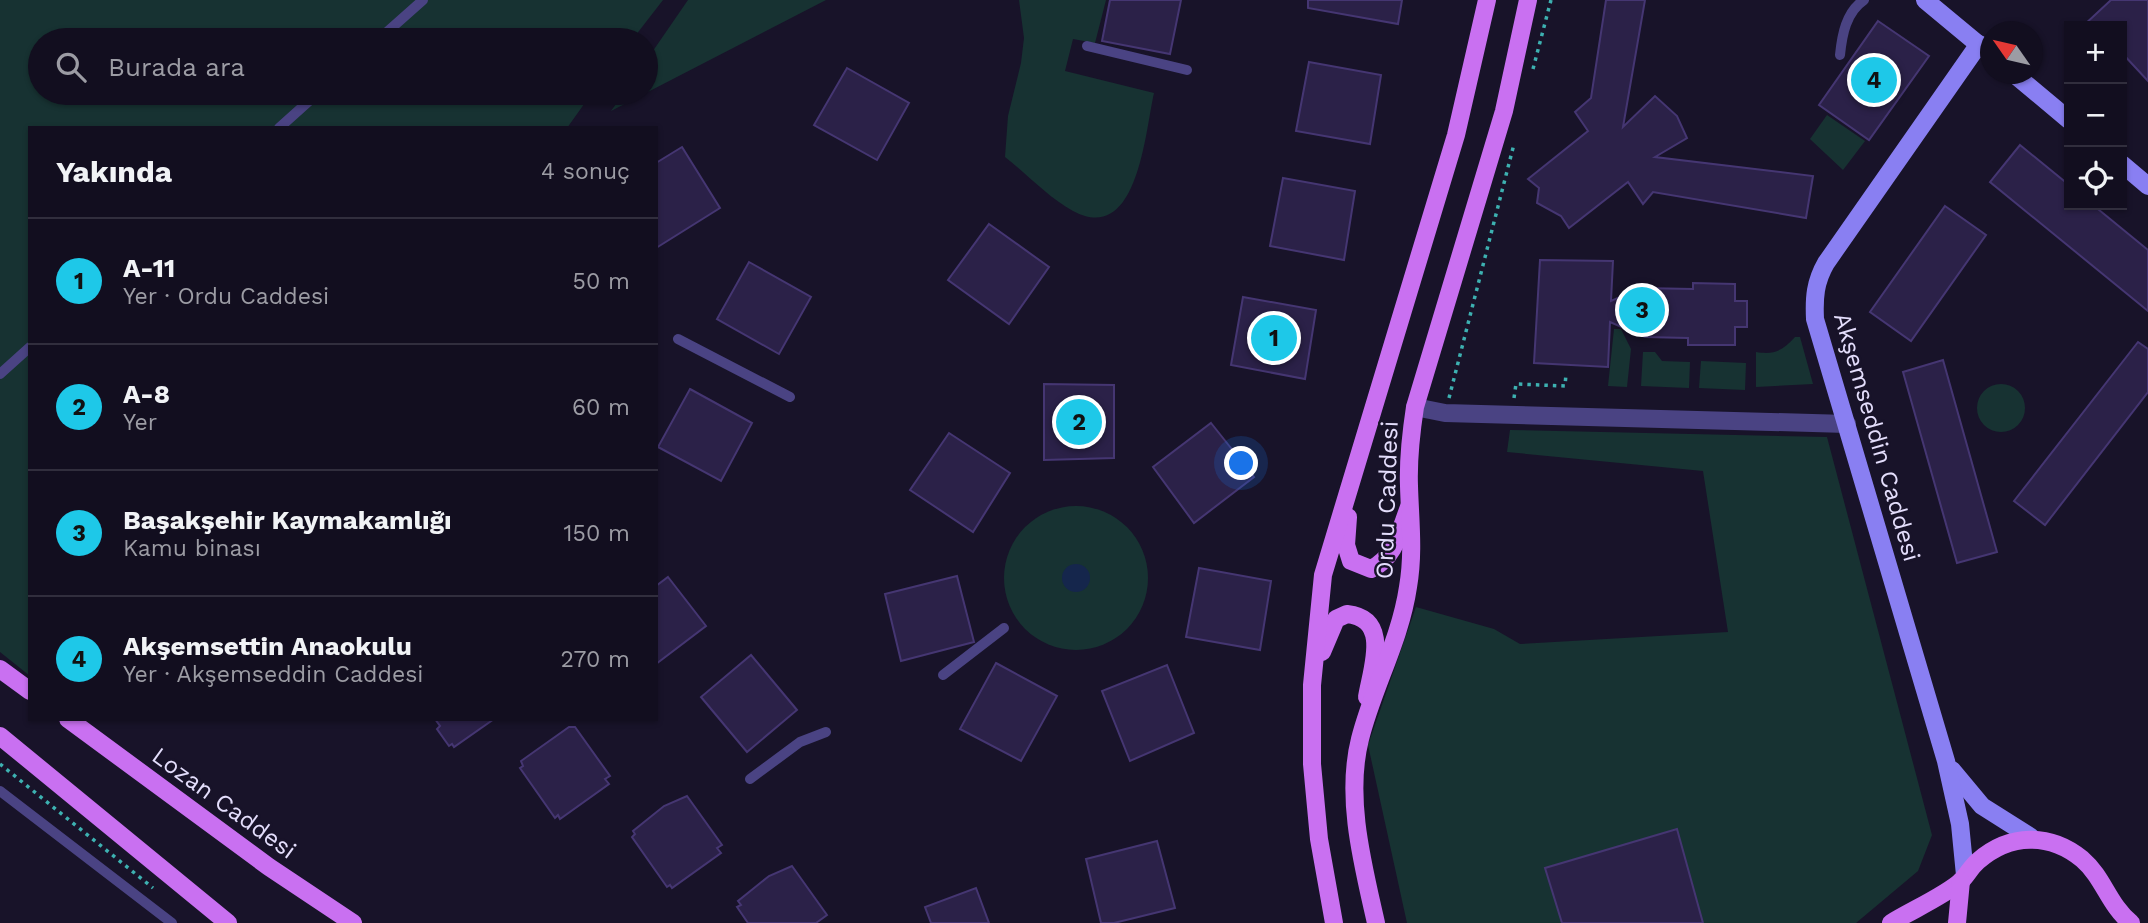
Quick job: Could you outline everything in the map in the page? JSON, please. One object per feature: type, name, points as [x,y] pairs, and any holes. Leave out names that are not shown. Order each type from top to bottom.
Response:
[{"type":"main road","name":"Ordu Caddesi","points":[[1334,923],[1319,839],[1312,764],[1312,685],[1323,575],[1456,135],[1487,0]]},
{"type":"main road","name":"Ordu Caddesi","points":[[1376,923],[1364,868],[1356,805],[1360,739],[1388,666],[1408,589],[1413,552],[1409,447],[1415,407],[1504,111],[1528,0]]},
{"type":"main road","points":[[1355,465],[1346,545],[1351,561],[1371,569],[1383,564],[1391,552],[1410,505]]},
{"type":"main road","points":[[1312,685],[1329,632],[1336,619],[1347,614],[1367,619],[1374,627],[1376,638],[1360,739]]},
{"type":"main road","points":[[0,669],[28,690]]},
{"type":"main road","name":"Lozan Caddesi","points":[[71,721],[269,867],[353,923]]},
{"type":"main road","points":[[0,736],[228,923]]},
{"type":"main road","points":[[1891,923],[1963,878],[1996,848],[2031,838],[2063,847],[2081,859],[2101,882],[2110,903],[2111,923]]},
{"type":"main road","points":[[1956,923],[1963,878]]},
{"type":"main road","points":[[2110,903],[2131,923]]},
{"type":"street","points":[[1925,0],[1980,46]]},
{"type":"street","name":"Akşemseddin Caddesi","points":[[1963,878],[1960,824],[1946,761],[1815,319],[1817,278],[1980,54]]},
{"type":"street","points":[[2026,84],[2064,116]]},
{"type":"street","points":[[2127,168],[2148,186]]},
{"type":"street","points":[[1415,407],[1445,413],[1847,424]]},
{"type":"street","name":"Akşemseddin Caddesi","points":[[1946,761],[1964,787],[1982,806],[2031,838]]},
{"type":"lane","points":[[392,28],[423,0]]},
{"type":"lane","points":[[1840,55],[1847,23],[1857,4],[1864,0]]},
{"type":"lane","points":[[1087,46],[1187,70]]},
{"type":"lane","points":[[281,126],[305,105]]},
{"type":"lane","points":[[678,339],[790,397]]},
{"type":"lane","points":[[0,374],[28,349]]},
{"type":"lane","points":[[943,675],[1004,628]]},
{"type":"lane","points":[[750,779],[800,742],[826,732]]},
{"type":"lane","points":[[0,790],[172,923]]},
{"type":"path","points":[[1531,79],[1550,0]]},
{"type":"path","points":[[1445,413],[1518,131]]},
{"type":"path","points":[[1513,415],[1516,384],[1565,386],[1566,374]]},
{"type":"path","points":[[0,764],[162,895]]},
{"type":"green space","points":[[0,0],[663,0],[641,28],[28,28],[28,105],[583,105],[568,126],[28,126],[28,674],[0,652]]},
{"type":"green space","points":[[688,0],[826,0],[658,87],[658,44]]},
{"type":"green space","points":[[1019,0],[1106,0],[1095,43],[1073,39],[1065,71],[1154,93],[1142,157],[1134,180],[1125,199],[1112,213],[1095,218],[1073,211],[1005,157],[1008,116],[1024,38]]},
{"type":"green space","points":[[1827,115],[1865,141],[1843,170],[1810,139]]},
{"type":"green space","points":[[1614,329],[1621,329],[1631,349],[1627,387],[1608,386]]},
{"type":"green space","points":[[1795,337],[1800,337],[1813,384],[1756,387],[1756,352],[1777,351]]},
{"type":"green space","points":[[1643,352],[1655,352],[1662,361],[1690,362],[1689,388],[1641,386]]},
{"type":"green space","points":[[1701,361],[1746,363],[1745,390],[1699,388]]},
{"type":"green space","points":[[2001,384],[2018,391],[2025,408],[2018,425],[2001,432],[1984,425],[1977,408],[1984,391]]},
{"type":"green space","points":[[1510,430],[1827,437],[1932,835],[1918,871],[1856,923],[1407,923],[1368,745],[1416,607],[1494,629],[1520,644],[1728,632],[1703,471],[1507,452]]},
{"type":"green space","points":[[1076,506],[1103,512],[1127,527],[1142,551],[1148,578],[1142,605],[1127,629],[1103,644],[1076,650],[1049,644],[1025,629],[1010,605],[1004,578],[1010,551],[1025,527],[1049,512]]},
{"type":"water","points":[[1076,564],[1086,568],[1090,578],[1086,588],[1076,592],[1066,588],[1062,578],[1066,568]]},
{"type":"building","points":[[1110,0],[1181,0],[1170,54],[1102,41]]},
{"type":"building","points":[[1308,0],[1402,0],[1398,24],[1308,8]]},
{"type":"building","points":[[1606,0],[1645,0],[1623,127],[1655,96],[1677,116],[1687,138],[1655,157],[1813,176],[1806,218],[1653,192],[1643,204],[1628,182],[1569,228],[1561,216],[1537,203],[1539,188],[1528,179],[1588,131],[1575,112],[1591,98]]},
{"type":"building","points":[[2111,0],[2148,0],[2148,81],[2127,58],[2127,21],[2088,21]]},
{"type":"building","points":[[1878,21],[1929,56],[1869,140],[1819,105]]},
{"type":"building","points":[[1309,62],[1381,75],[1370,144],[1296,131]]},
{"type":"building","points":[[847,68],[909,103],[877,160],[814,125]]},
{"type":"building","points":[[2020,145],[2064,181],[2064,210],[2099,210],[2148,250],[2148,311],[1990,182]]},
{"type":"building","points":[[682,147],[720,208],[658,247],[658,162]]},
{"type":"building","points":[[1283,178],[1355,191],[1344,260],[1270,246]]},
{"type":"building","points":[[1945,206],[1986,235],[1911,341],[1870,312]]},
{"type":"building","points":[[989,224],[1049,267],[1009,324],[948,280]]},
{"type":"building","points":[[1540,260],[1613,261],[1611,301],[1641,288],[1693,289],[1693,283],[1735,284],[1735,301],[1747,301],[1747,327],[1735,327],[1735,345],[1688,345],[1688,338],[1645,337],[1610,322],[1608,367],[1534,363]]},
{"type":"building","points":[[749,262],[811,297],[779,354],[717,319]]},
{"type":"building","points":[[1243,297],[1316,310],[1305,379],[1231,365]]},
{"type":"building","points":[[2138,342],[2148,349],[2148,392],[2045,525],[2014,501]]},
{"type":"building","points":[[1943,360],[1997,552],[1957,563],[1903,372]]},
{"type":"building","points":[[1044,384],[1114,385],[1114,458],[1044,460]]},
{"type":"building","points":[[690,389],[752,423],[721,481],[658,447]]},
{"type":"building","points":[[1211,423],[1254,477],[1194,523],[1153,467]]},
{"type":"building","points":[[949,433],[1010,473],[973,532],[910,490]]},
{"type":"building","points":[[1199,568],[1271,581],[1260,650],[1186,637]]},
{"type":"building","points":[[957,576],[974,642],[901,661],[885,594]]},
{"type":"building","points":[[668,577],[706,626],[658,662],[658,584]]},
{"type":"building","points":[[751,655],[797,710],[747,752],[701,697]]},
{"type":"building","points":[[996,663],[1057,696],[1021,761],[960,729]]},
{"type":"building","points":[[1167,665],[1194,733],[1130,761],[1102,691]]},
{"type":"building","points":[[436,721],[491,721],[454,747],[452,744],[449,746],[437,729],[440,726]]},
{"type":"building","points":[[569,727],[575,727],[610,776],[605,779],[609,784],[560,819],[558,815],[555,818],[520,768],[523,766],[521,761]]},
{"type":"building","points":[[687,796],[722,845],[717,848],[721,853],[672,888],[670,885],[667,887],[632,837],[635,834],[633,831],[664,806]]},
{"type":"building","points":[[1677,829],[1703,923],[1562,923],[1545,868]]},
{"type":"building","points":[[1157,841],[1175,908],[1114,923],[1101,923],[1086,859]]},
{"type":"building","points":[[792,866],[827,915],[816,923],[748,923],[737,907],[741,905],[738,901],[769,876]]},
{"type":"building","points":[[976,888],[989,923],[931,923],[925,907]]},
{"type":"place","name":"Akşemsettin Anaokulu","points":[[1874,80]]},
{"type":"place","name":"Başakşehir Kaymakamlığı","points":[[1642,310]]},
{"type":"place","name":"A-11","points":[[1274,338]]},
{"type":"place","name":"A-8","points":[[1079,422]]}]
